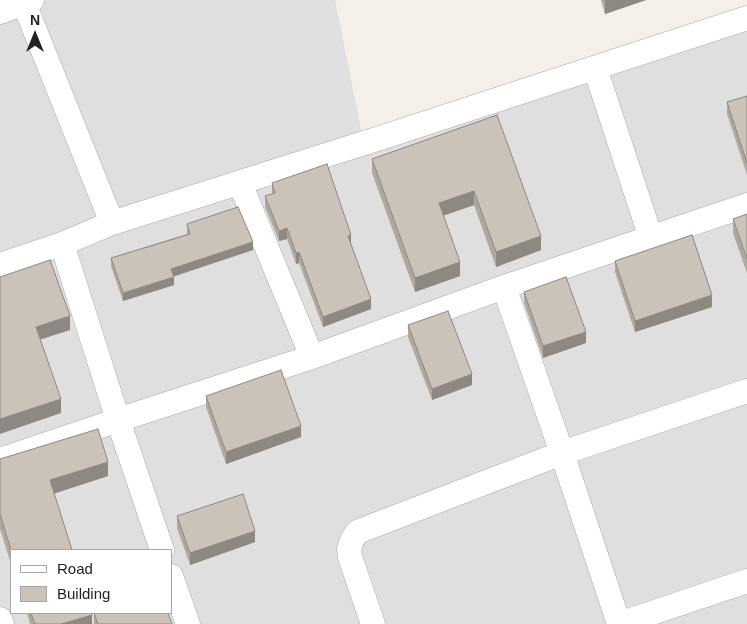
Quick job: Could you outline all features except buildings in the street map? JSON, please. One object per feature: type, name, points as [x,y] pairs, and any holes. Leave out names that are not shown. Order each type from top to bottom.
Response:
[{"type":"street","points":[[0,12],[28,2],[112,223]]},
{"type":"street","points":[[0,265],[62,244],[112,223],[747,18]]},
{"type":"street","points":[[595,68],[651,238]]},
{"type":"street","points":[[240,183],[312,357]]},
{"type":"street","points":[[0,460],[312,357],[504,287],[747,205]]},
{"type":"street","points":[[62,244],[162,549]]},
{"type":"street","points":[[504,287],[619,624],[747,581]]},
{"type":"street","points":[[373,624],[350,558],[349,549],[357,532],[562,453],[747,391]]},
{"type":"street","points":[[172,579],[188,624]]},
{"type":"street","points":[[0,619],[2,624]]},
{"type":"shaded area","points":[[23,0],[335,0],[362,135],[747,8],[747,624],[0,624],[0,8]]}]
